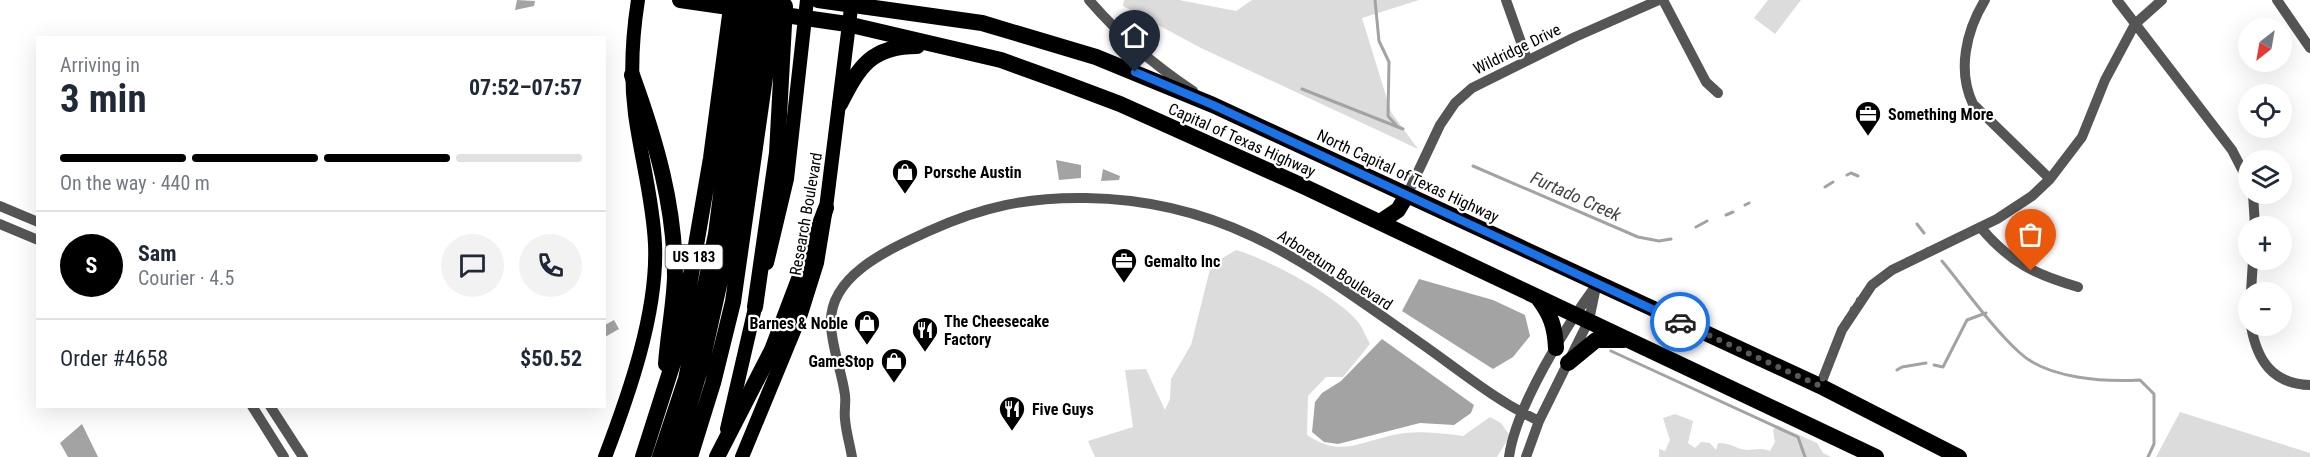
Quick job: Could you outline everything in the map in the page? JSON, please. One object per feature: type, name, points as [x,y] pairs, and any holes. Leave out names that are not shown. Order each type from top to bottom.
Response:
[{"type":"highway","points":[[680,0],[840,23]]},
{"type":"highway","name":"US 183","points":[[643,457],[679,344],[709,169],[732,0]]},
{"type":"highway","points":[[660,457],[686,379],[716,234],[746,0]]},
{"type":"highway","points":[[674,457],[701,366],[732,227],[762,0]]},
{"type":"highway","name":"US 183","points":[[690,457],[713,383],[733,302],[776,0]]},
{"type":"highway","points":[[755,307],[777,153],[786,0]]},
{"type":"highway","points":[[909,0],[940,16]]},
{"type":"highway","name":"North Capital of Texas Highway","points":[[839,2],[982,23],[1059,44],[1213,105],[1820,386],[1959,457]]},
{"type":"highway","name":"Capital of Texas Highway","points":[[840,23],[1001,60],[1120,104],[1582,317]]},
{"type":"highway","points":[[840,104],[856,74],[875,55],[903,46],[942,46]]},
{"type":"highway","points":[[632,75],[657,148],[671,210],[675,279],[664,390]]},
{"type":"highway","points":[[1380,222],[1398,210],[1407,195]]},
{"type":"highway","points":[[718,457],[753,388],[802,277],[826,208]]},
{"type":"highway","points":[[1535,295],[1552,318],[1556,328],[1556,348]]},
{"type":"highway","points":[[1582,317],[1876,457]]},
{"type":"highway","points":[[1568,363],[1596,340],[1632,340]]},
{"type":"main road","points":[[605,457],[642,343],[655,247],[652,204],[635,115],[632,75],[638,0]]},
{"type":"main road","name":"Research Boulevard","points":[[718,457],[774,239],[787,179],[807,0]]},
{"type":"main road","name":"Research Boulevard","points":[[742,457],[801,314],[817,263],[840,104],[839,2]]},
{"type":"street","points":[[1089,0],[1144,56],[1213,105]]},
{"type":"street","points":[[1506,0],[1527,59]]},
{"type":"street","points":[[1661,0],[1706,82],[1718,93]]},
{"type":"street","name":"Wildridge Drive","points":[[1407,195],[1440,125],[1455,103],[1472,88],[1527,59],[1661,0]]},
{"type":"street","points":[[1985,0],[1966,50],[1963,73],[1966,90],[1973,104],[2050,179]]},
{"type":"street","points":[[2117,0],[2232,150],[2238,162]]},
{"type":"street","points":[[1820,386],[1842,330],[1872,285],[1892,270],[1981,228],[2032,196],[2050,179],[2082,137],[2105,80],[2135,24],[2162,0]]},
{"type":"street","points":[[2277,0],[2310,48]]},
{"type":"street","name":"Arboretum Boulevard","points":[[852,457],[844,420],[845,395],[832,334],[831,314],[837,295],[843,286],[882,254],[909,240],[996,206],[1035,199],[1138,200],[1183,209],[1236,228],[1296,259],[1329,280],[1521,413],[1539,421]]},
{"type":"street","points":[[0,206],[36,221]]},
{"type":"street","points":[[0,224],[36,239]]},
{"type":"street","points":[[1981,228],[2013,261],[2031,271],[2078,287]]},
{"type":"street","points":[[1526,457],[1539,421],[1568,363],[1582,317],[1597,284]]},
{"type":"street","points":[[1509,457],[1521,413],[1556,348],[1582,317]]},
{"type":"street","points":[[2254,336],[2262,361],[2272,374],[2284,381],[2310,385]]},
{"type":"street","points":[[253,408],[284,457]]},
{"type":"street","points":[[271,408],[303,457]]},
{"type":"shaded area","points":[[517,0],[535,1],[534,6],[515,10]]},
{"type":"shaded area","points":[[1124,0],[1179,0],[1236,11],[1252,0],[1419,0],[1362,18],[1391,112],[1418,149],[1201,48],[1123,6]]},
{"type":"shaded area","points":[[1768,0],[1801,0],[1775,34],[1754,18]]},
{"type":"shaded area","points":[[1056,160],[1081,165],[1081,178],[1059,180]]},
{"type":"shaded area","points":[[1103,169],[1120,176],[1119,180],[1101,181]]},
{"type":"shaded area","points":[[1236,250],[1284,270],[1336,302],[1359,323],[1370,344],[1343,377],[1326,377],[1308,396],[1307,435],[1319,442],[1339,447],[1410,433],[1463,436],[1490,417],[1501,423],[1510,436],[1497,457],[1095,457],[1088,441],[1133,427],[1125,370],[1146,369],[1165,410],[1170,399],[1171,379],[1191,345],[1211,265]]},
{"type":"shaded area","points":[[1419,279],[1493,300],[1525,315],[1530,336],[1513,357],[1493,369],[1402,311]]},
{"type":"shaded area","points":[[614,320],[619,329],[606,336],[606,324]]},
{"type":"shaded area","points":[[1382,339],[1474,405],[1471,413],[1454,425],[1420,423],[1338,444],[1324,442],[1312,432],[1315,402],[1322,393],[1341,381]]},
{"type":"shaded area","points":[[2180,412],[2310,453],[2310,457],[2156,457]]},
{"type":"shaded area","points":[[1675,414],[1693,421],[1688,443],[1695,448],[1701,442],[1710,443],[1716,450],[1718,443],[1745,450],[1770,451],[1775,442],[1773,430],[1777,425],[1817,443],[1823,453],[1831,457],[1659,457],[1659,449],[1665,451],[1670,440],[1663,418]]},
{"type":"shaded area","points":[[82,424],[98,457],[68,457],[60,443]]},
{"type":"waterway","points":[[1375,0],[1379,41],[1389,62],[1388,116],[1397,126]]},
{"type":"waterway","name":"Furtado Creek","points":[[1302,89],[1403,129]]},
{"type":"waterway","name":"Furtado Creek","points":[[1473,166],[1638,237],[1659,241],[1671,239]]},
{"type":"waterway","name":"Furtado Creek","points":[[1847,175],[1851,173],[1858,176]]},
{"type":"waterway","name":"Furtado Creek","points":[[1825,187],[1833,182]]},
{"type":"waterway","name":"Furtado Creek","points":[[1745,205],[1749,203]]},
{"type":"waterway","name":"Furtado Creek","points":[[1726,215],[1733,212]]},
{"type":"waterway","name":"Furtado Creek","points":[[1696,227],[1707,221]]},
{"type":"waterway","name":"Furtado Creek","points":[[1917,224],[1924,233]]},
{"type":"waterway","name":"Furtado Creek","points":[[1942,261],[2000,333],[2032,362],[2077,377],[2140,380],[2154,394],[2154,444],[2148,457]]},
{"type":"waterway","points":[[1934,365],[1943,367],[1967,320],[1986,313]]},
{"type":"waterway","points":[[1611,351],[1798,437],[1805,457]]},
{"type":"waterway","points":[[1897,370],[1926,363]]},
{"type":"way so far","points":[[1680,322],[1820,386],[1842,330],[1859,300],[1872,285],[1892,270],[1932,249],[1981,228],[2013,261],[2031,271]]},
{"type":"place","name":"Something More","points":[[1868,137]]},
{"type":"place","name":"Porsche Austin","points":[[905,195]]},
{"type":"place","name":"Gemalto Inc","points":[[1124,284]]},
{"type":"place","name":"Barnes & Noble","points":[[867,346]]},
{"type":"place","name":"The Cheesecake Factory","points":[[925,353]]},
{"type":"place","name":"GameStop","points":[[894,384]]},
{"type":"place","name":"Five Guys","points":[[1012,432]]},
{"type":"route","points":[[1135,72],[1213,105],[1680,322]]}]
